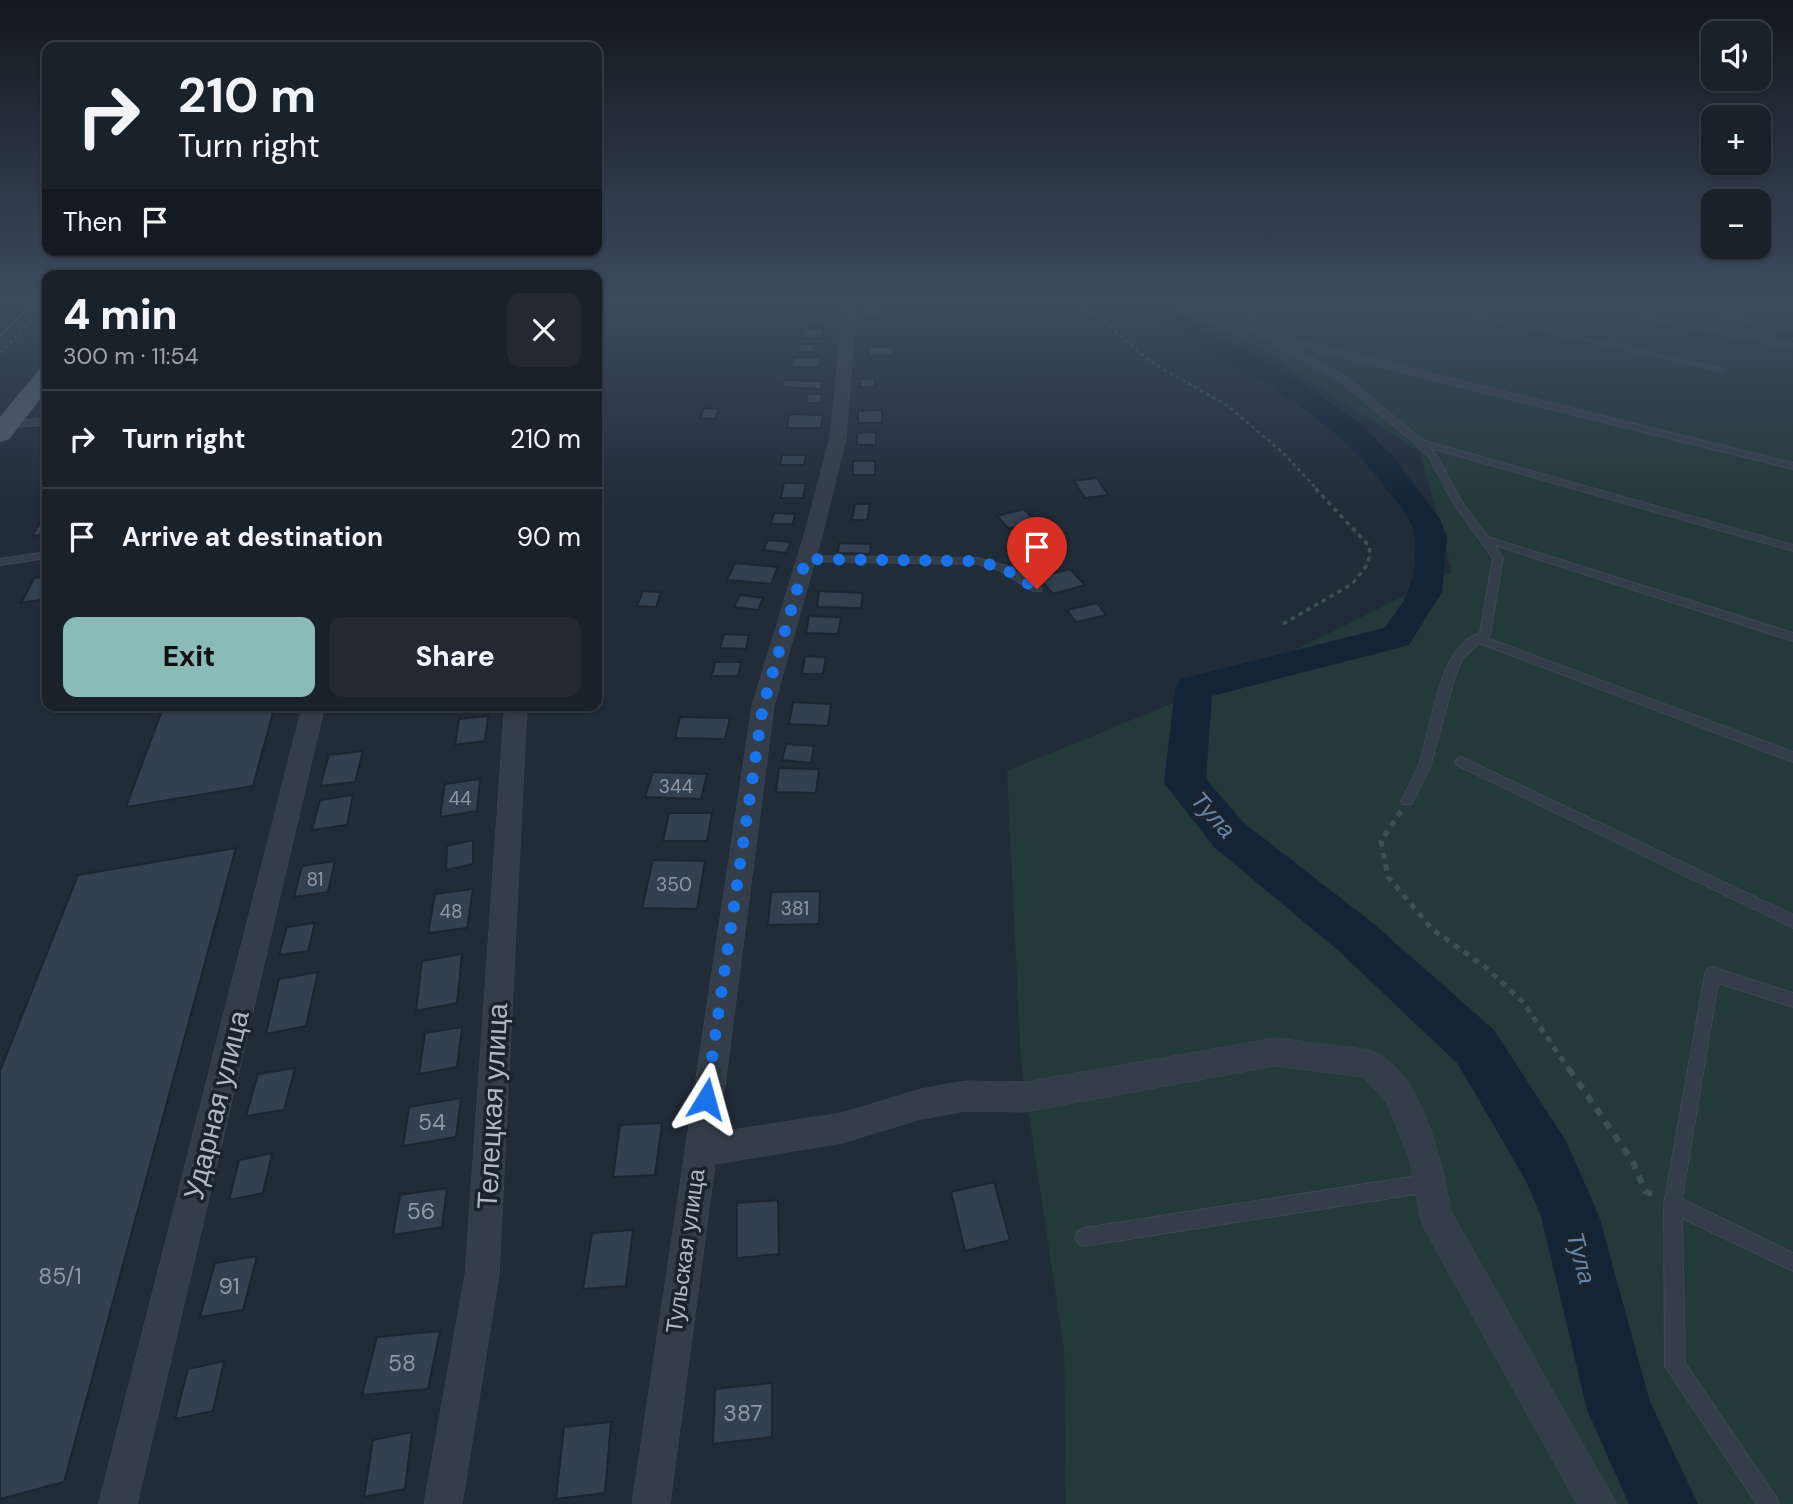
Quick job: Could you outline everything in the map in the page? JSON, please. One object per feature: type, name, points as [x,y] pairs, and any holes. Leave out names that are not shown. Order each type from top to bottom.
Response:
[{"type":"main road","points":[[4,430],[42,382]]},
{"type":"street","name":"Тульская улица","points":[[651,1504],[763,706],[838,438],[844,368]]},
{"type":"street","name":"Ударная улица","points":[[118,1504],[313,711]]},
{"type":"street","name":"Телецкая улица","points":[[443,1504],[482,1275],[516,711]]},
{"type":"street","points":[[699,1151],[842,1128],[921,1104],[966,1096],[1025,1097],[1275,1052],[1370,1064],[1398,1093],[1425,1158],[1436,1216],[1598,1504]]},
{"type":"lane","points":[[1323,368],[1344,380],[1434,457],[1457,501],[1498,558],[1485,635],[1476,638],[1463,649],[1442,696],[1424,766],[1407,801]]},
{"type":"lane","points":[[1401,368],[1793,466]]},
{"type":"lane","points":[[4,430],[42,422]]},
{"type":"lane","points":[[1419,442],[1793,548]]},
{"type":"lane","points":[[1487,540],[1793,637]]},
{"type":"lane","points":[[0,562],[42,556]]},
{"type":"lane","points":[[806,559],[977,561],[1003,568],[1037,589]]},
{"type":"lane","points":[[1476,638],[1793,757]]},
{"type":"lane","points":[[1461,762],[1793,922]]},
{"type":"lane","points":[[1769,1504],[1675,1366],[1674,1204],[1712,974],[1793,1000]]},
{"type":"lane","points":[[1084,1237],[1430,1183]]},
{"type":"lane","points":[[1674,1204],[1793,1262]]},
{"type":"path","points":[[1162,368],[1228,406],[1251,424],[1282,452],[1370,547],[1368,564],[1352,584],[1283,624]]},
{"type":"path","points":[[1407,801],[1381,841],[1388,877],[1432,929],[1485,967],[1522,1002],[1633,1163],[1645,1191],[1674,1204]]},
{"type":"green space","points":[[1290,368],[1793,368],[1793,1504],[1066,1504],[1064,1349],[1021,1062],[1007,771],[1266,665],[1452,572],[1420,452]]},
{"type":"building","points":[[875,378],[875,387],[860,387],[860,379]]},
{"type":"building","points":[[784,380],[822,381],[821,389],[782,387]]},
{"type":"building","points":[[807,394],[822,394],[821,403],[806,403]]},
{"type":"building","points":[[704,408],[719,409],[715,419],[700,418]]},
{"type":"building","points":[[882,410],[882,423],[858,423],[858,411]]},
{"type":"building","points":[[789,414],[823,415],[821,428],[787,428]]},
{"type":"building","points":[[876,432],[876,445],[857,445],[857,433]]},
{"type":"building","points":[[782,455],[806,455],[804,465],[780,465]]},
{"type":"building","points":[[853,461],[875,461],[875,475],[853,475]]},
{"type":"building","points":[[1097,478],[1108,495],[1085,498],[1074,481]]},
{"type":"building","points":[[784,483],[806,483],[803,498],[781,498]]},
{"type":"building","points":[[855,504],[870,504],[867,520],[852,520]]},
{"type":"building","points":[[1024,509],[1035,521],[1009,529],[997,516]]},
{"type":"building","points":[[774,513],[795,514],[793,524],[771,524]]},
{"type":"building","points":[[42,519],[42,535],[32,536]]},
{"type":"building","points":[[1042,537],[1057,558],[1029,563],[1015,542]]},
{"type":"building","points":[[768,540],[791,542],[786,553],[763,550]]},
{"type":"building","points":[[839,543],[871,544],[870,554],[838,553]]},
{"type":"building","points":[[735,563],[778,567],[771,584],[727,580]]},
{"type":"building","points":[[1070,569],[1085,585],[1053,594],[1038,577]]},
{"type":"building","points":[[42,577],[42,600],[21,603],[34,578]]},
{"type":"building","points":[[643,591],[661,592],[656,607],[637,606]]},
{"type":"building","points":[[819,591],[863,593],[861,608],[817,607]]},
{"type":"building","points":[[740,595],[763,598],[758,610],[734,607]]},
{"type":"building","points":[[1097,603],[1106,615],[1076,622],[1067,610]]},
{"type":"building","points":[[809,616],[841,617],[838,634],[806,633]]},
{"type":"building","points":[[724,634],[749,635],[746,649],[720,648]]},
{"type":"building","points":[[805,656],[826,657],[823,674],[802,674]]},
{"type":"building","points":[[715,662],[741,662],[738,676],[712,676]]},
{"type":"building","points":[[793,702],[831,704],[828,726],[789,724]]},
{"type":"building","points":[[162,711],[273,711],[253,786],[126,807]]},
{"type":"building","points":[[488,716],[485,741],[455,745],[459,719]]},
{"type":"building","points":[[680,717],[730,718],[725,739],[675,738]]},
{"type":"building","points":[[786,744],[814,746],[811,763],[782,760]]},
{"type":"building","points":[[363,751],[355,782],[320,786],[329,755]]},
{"type":"building","points":[[779,768],[819,769],[816,793],[776,792]]},
{"type":"building","points":[[653,772],[707,774],[701,799],[645,797]]},
{"type":"building","points":[[480,779],[477,811],[440,817],[445,784]]},
{"type":"building","points":[[353,795],[347,825],[312,830],[320,800]]},
{"type":"building","points":[[669,813],[712,813],[707,841],[663,841]]},
{"type":"building","points":[[473,840],[473,864],[446,870],[447,846]]},
{"type":"building","points":[[236,848],[64,1482],[0,1499],[0,1071],[78,875]]},
{"type":"building","points":[[653,860],[705,861],[697,909],[642,908]]},
{"type":"building","points":[[335,861],[328,892],[294,897],[302,866]]},
{"type":"building","points":[[473,889],[467,928],[428,933],[435,894]]},
{"type":"building","points":[[820,891],[819,924],[768,925],[771,892]]},
{"type":"building","points":[[315,923],[308,951],[279,955],[287,927]]},
{"type":"building","points":[[462,954],[457,1003],[416,1011],[422,961]]},
{"type":"building","points":[[318,972],[306,1026],[266,1034],[279,979]]},
{"type":"building","points":[[462,1027],[457,1067],[419,1074],[425,1033]]},
{"type":"building","points":[[295,1068],[284,1110],[246,1116],[258,1074]]},
{"type":"building","points":[[461,1098],[456,1137],[403,1146],[409,1107]]},
{"type":"building","points":[[662,1123],[655,1175],[613,1177],[620,1125]]},
{"type":"building","points":[[272,1153],[263,1193],[229,1200],[239,1160]]},
{"type":"building","points":[[994,1182],[1010,1240],[965,1251],[951,1192]]},
{"type":"building","points":[[447,1188],[442,1227],[393,1235],[400,1195]]},
{"type":"building","points":[[778,1200],[779,1254],[737,1258],[737,1203]]},
{"type":"building","points":[[633,1230],[626,1286],[583,1289],[592,1233]]},
{"type":"building","points":[[257,1256],[243,1310],[200,1317],[215,1263]]},
{"type":"building","points":[[440,1331],[428,1389],[362,1395],[377,1337]]},
{"type":"building","points":[[224,1361],[213,1411],[175,1419],[188,1369]]},
{"type":"building","points":[[772,1383],[772,1437],[713,1444],[715,1389]]},
{"type":"building","points":[[611,1422],[605,1493],[556,1499],[564,1427]]},
{"type":"building","points":[[412,1432],[405,1489],[364,1497],[373,1440]]},
{"type":"waterway","name":"Тула","points":[[1258,368],[1317,404],[1351,430],[1381,461],[1427,524],[1431,545],[1429,572],[1423,598],[1396,637],[1194,688],[1185,783],[1229,835],[1357,938],[1476,1047],[1546,1161],[1570,1216],[1620,1410],[1664,1504]]},
{"type":"route","points":[[706,1099],[763,706],[806,559],[977,561],[1003,568],[1037,589]]}]
